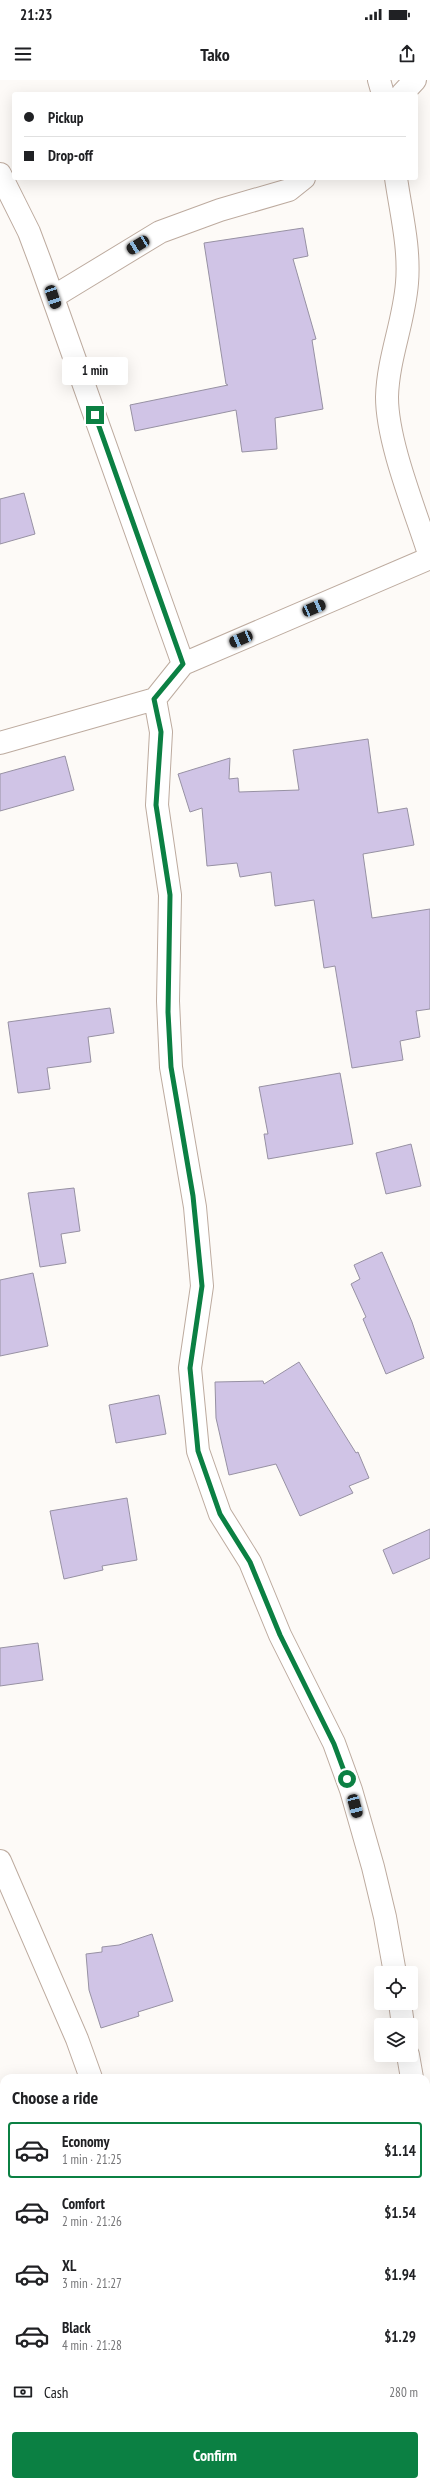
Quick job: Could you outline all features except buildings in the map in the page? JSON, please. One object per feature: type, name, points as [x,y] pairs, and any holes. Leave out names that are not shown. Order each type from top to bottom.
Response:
[{"type":"street","points":[[379,80],[382,92]]},
{"type":"street","points":[[404,92],[416,80]]},
{"type":"street","points":[[0,174],[29,232],[183,664]]},
{"type":"street","points":[[53,297],[160,232],[220,210],[289,190],[302,180]]},
{"type":"street","points":[[0,743],[154,699],[183,664],[430,558],[390,430],[387,396],[391,368],[402,321],[407,282],[405,233],[396,180]]},
{"type":"street","points":[[154,699],[161,732],[156,805],[170,895],[168,1001],[171,1067],[193,1194],[202,1286],[190,1368],[198,1451],[220,1514],[250,1562],[280,1635],[334,1744],[351,1790],[372,1868],[385,1917],[394,1966]]},
{"type":"street","points":[[0,1860],[77,2039],[90,2074]]},
{"type":"street","points":[[409,2062],[411,2074]]},
{"type":"route","points":[[95,415],[156,593],[183,664],[154,699],[161,732],[161,756],[156,805],[170,895],[171,922],[168,1024],[171,1044],[171,1067],[195,1207],[202,1286],[190,1368],[198,1451],[220,1514],[250,1562],[280,1635],[334,1744],[347,1779]]}]
